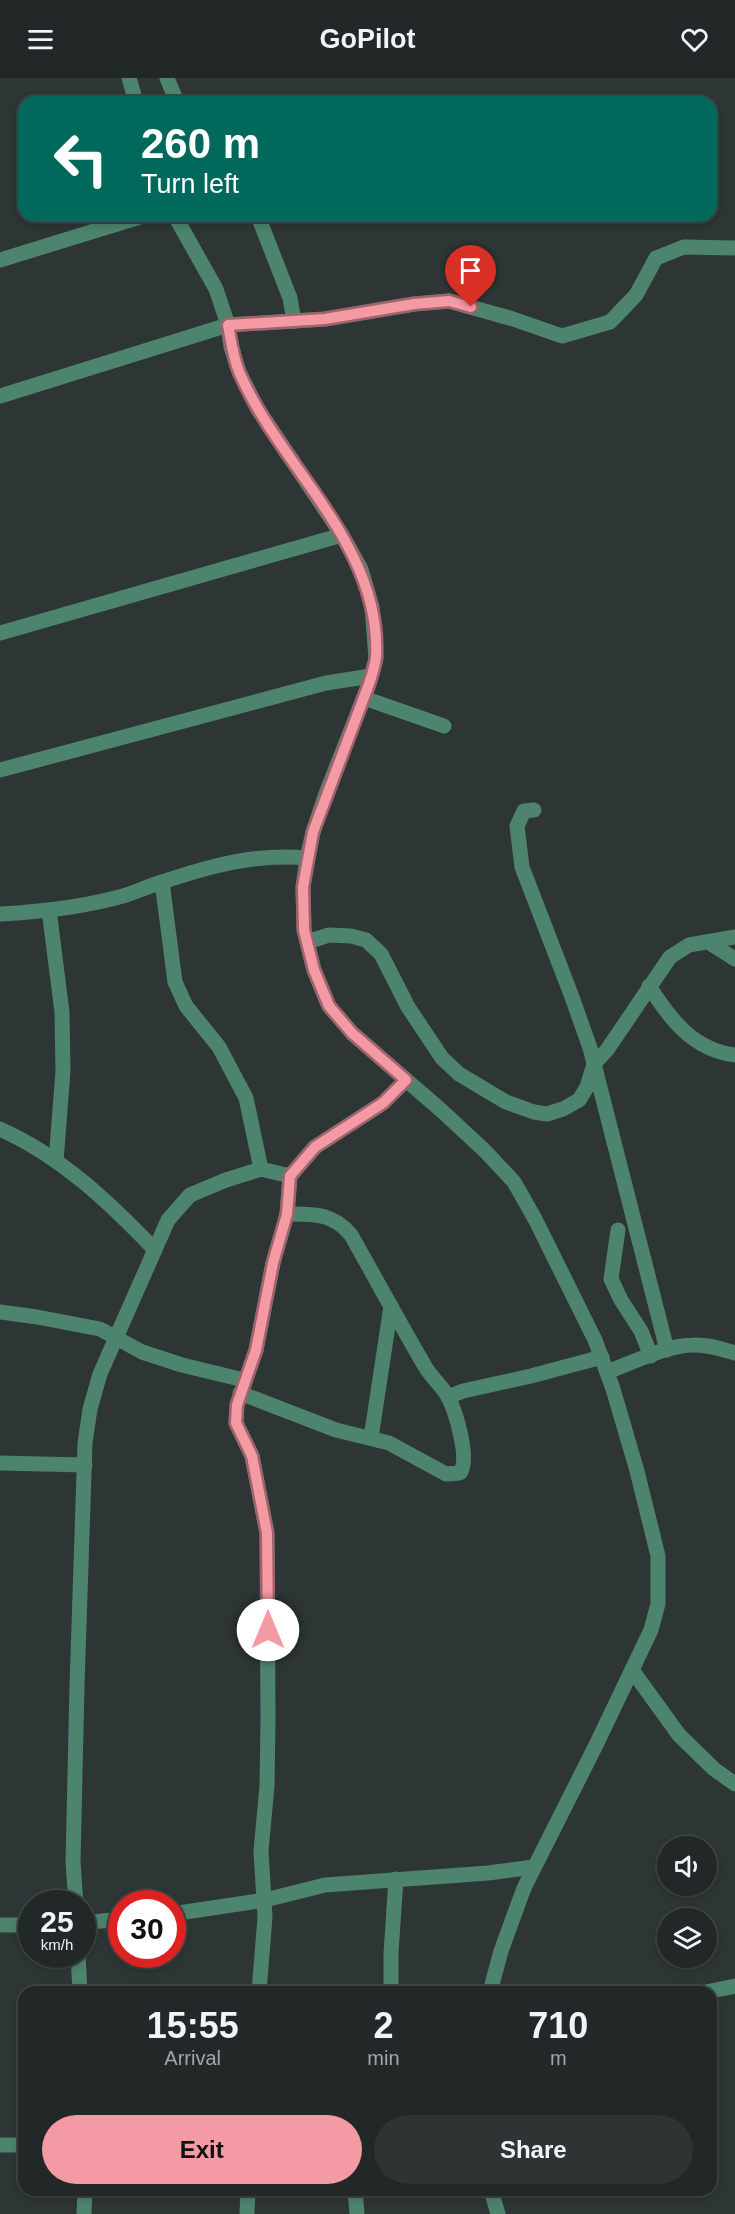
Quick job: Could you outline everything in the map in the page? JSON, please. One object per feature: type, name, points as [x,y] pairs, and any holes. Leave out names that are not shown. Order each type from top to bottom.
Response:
[{"type":"street","points":[[129,78],[134,96]]},
{"type":"street","points":[[167,78],[174,96]]},
{"type":"street","points":[[0,260],[124,222]]},
{"type":"street","points":[[178,222],[216,289],[228,325],[231,347],[239,372],[258,408],[342,535],[361,569],[372,607],[376,659],[364,698],[325,796],[307,858],[303,887],[304,930],[314,970],[329,1006],[352,1033],[485,1151],[514,1182],[550,1249],[602,1357],[640,1482],[658,1556],[658,1604],[651,1630],[524,1888],[492,1986]]},
{"type":"street","points":[[260,222],[290,298],[294,321]]},
{"type":"street","points":[[0,396],[228,325],[325,319],[414,304],[449,301],[562,336],[610,322],[636,295],[656,258],[684,246],[735,248]]},
{"type":"street","points":[[0,633],[342,535]]},
{"type":"street","points":[[0,770],[326,683],[371,676]]},
{"type":"street","points":[[364,698],[444,726]]},
{"type":"street","points":[[534,810],[524,811],[517,826],[522,867],[572,997],[594,1064],[667,1350]]},
{"type":"street","points":[[0,914],[77,906],[124,896],[162,882],[237,860],[269,856],[307,858]]},
{"type":"street","points":[[162,882],[175,982],[186,1006],[219,1047],[246,1098],[261,1169]]},
{"type":"street","points":[[49,910],[62,1012],[63,1071],[56,1161]]},
{"type":"street","points":[[307,942],[328,935],[351,936],[366,940],[381,954],[408,1007],[442,1058],[459,1074],[506,1102],[547,1114],[563,1109],[579,1100],[587,1087],[594,1064],[608,1050],[670,957],[689,945],[735,937]]},
{"type":"street","points":[[708,942],[735,959]]},
{"type":"street","points":[[649,986],[665,1011],[685,1035],[719,1053],[735,1055]]},
{"type":"street","points":[[259,1986],[265,1900],[261,1851],[267,1786],[267,1533],[252,1456],[236,1423],[237,1405],[256,1350],[273,1263],[287,1214],[290,1176],[315,1147],[383,1103],[406,1080]]},
{"type":"street","points":[[0,1129],[24,1139],[93,1189],[155,1250]]},
{"type":"street","points":[[75,1890],[77,1686],[85,1465],[90,1409],[100,1374],[168,1220],[190,1195],[261,1169],[290,1176]]},
{"type":"street","points":[[0,1312],[100,1329],[142,1352],[242,1387],[336,1430],[389,1443],[446,1474],[460,1473],[464,1463],[458,1424],[448,1397],[428,1371],[351,1234],[341,1223],[320,1214],[287,1214]]},
{"type":"street","points":[[618,1230],[611,1279],[621,1300],[641,1331],[651,1356]]},
{"type":"street","points":[[371,1438],[391,1306]]},
{"type":"street","points":[[607,1372],[667,1350],[692,1344],[735,1353]]},
{"type":"street","points":[[448,1397],[602,1357]]},
{"type":"street","points":[[0,1463],[85,1465]]},
{"type":"street","points":[[632,1670],[679,1735],[714,1769],[734,1783]]},
{"type":"street","points":[[186,1912],[265,1900],[325,1885],[488,1873],[534,1867]]},
{"type":"street","points":[[391,1986],[396,1879]]},
{"type":"street","points":[[0,1925],[18,1924]]},
{"type":"street","points":[[79,1968],[80,1986]]},
{"type":"street","points":[[717,1990],[735,1986]]},
{"type":"street","points":[[0,2145],[18,2145]]},
{"type":"street","points":[[84,2214],[85,2196]]},
{"type":"street","points":[[247,2214],[248,2196]]},
{"type":"street","points":[[356,2196],[357,2214]]},
{"type":"street","points":[[493,2196],[498,2214]]},
{"type":"route","points":[[268,1630],[267,1533],[252,1456],[236,1423],[237,1405],[256,1350],[273,1263],[287,1214],[290,1176],[315,1147],[383,1103],[406,1080],[352,1033],[329,1006],[314,970],[304,930],[303,887],[313,832],[369,684],[376,659],[372,607],[361,569],[342,535],[258,408],[239,372],[231,347],[228,325],[325,319],[414,304],[449,301],[471,307]]}]
